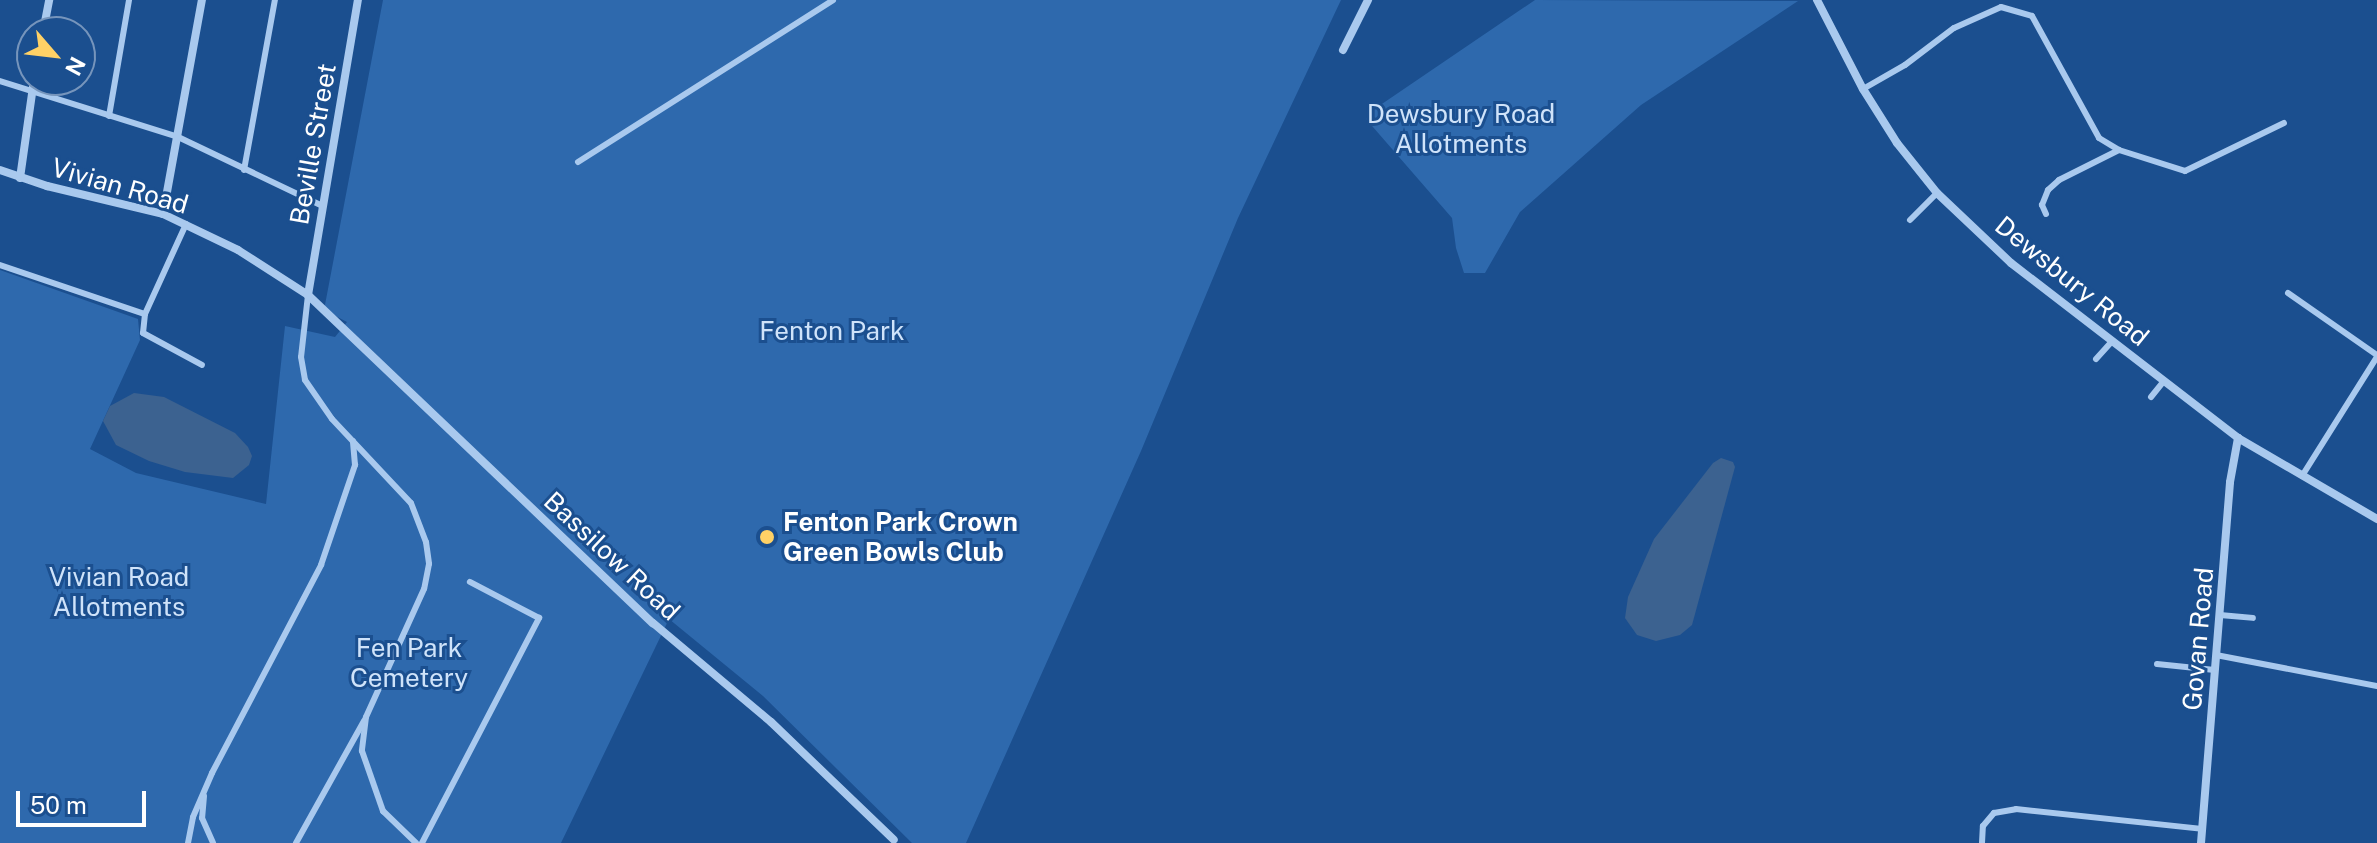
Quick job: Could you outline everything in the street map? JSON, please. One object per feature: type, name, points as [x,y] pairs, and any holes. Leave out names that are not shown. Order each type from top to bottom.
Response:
[{"type":"street","points":[[163,214],[202,0]]},
{"type":"street","name":"Beville Street","points":[[308,295],[358,0]]},
{"type":"street","points":[[1343,50],[1368,0]]},
{"type":"street","name":"Dewsbury Road","points":[[1817,0],[1863,89],[1897,143],[1937,193],[2011,263],[2238,438],[2377,519]]},
{"type":"street","points":[[20,178],[32,96]]},
{"type":"street","name":"Vivian Road","points":[[0,170],[20,178],[163,214],[238,250],[308,295]]},
{"type":"street","name":"Bassilow Road","points":[[308,295],[653,623],[771,722],[894,840]]},
{"type":"street","name":"Govan Road","points":[[2201,843],[2230,482],[2238,438]]},
{"type":"lane","points":[[109,116],[129,0]]},
{"type":"lane","points":[[244,170],[275,0]]},
{"type":"lane","points":[[578,162],[833,0]]},
{"type":"lane","points":[[1863,89],[1905,65],[1954,28],[1992,9],[2013,8],[2032,16],[2039,25],[2099,138],[2119,150],[2185,171],[2284,123]]},
{"type":"lane","points":[[42,96],[176,136],[323,206]]},
{"type":"lane","points":[[2046,214],[2042,205],[2048,190],[2059,180],[2119,150]]},
{"type":"lane","points":[[1910,220],[1937,193]]},
{"type":"lane","points":[[186,224],[145,314],[143,333],[202,365]]},
{"type":"lane","points":[[0,265],[145,314]]},
{"type":"lane","points":[[2288,293],[2377,356],[2302,477]]},
{"type":"lane","points":[[298,843],[366,717],[424,589],[429,564],[422,526],[411,503],[315,399],[305,380],[301,357],[308,295]]},
{"type":"lane","points":[[2096,359],[2112,341]]},
{"type":"lane","points":[[2151,397],[2164,381]]},
{"type":"lane","points":[[188,843],[206,785],[321,565],[355,465],[353,441]]},
{"type":"lane","points":[[422,843],[539,618],[470,582]]},
{"type":"lane","points":[[2220,615],[2253,618]]},
{"type":"lane","points":[[2216,655],[2377,686]]},
{"type":"lane","points":[[2157,664],[2215,670]]},
{"type":"lane","points":[[366,717],[362,751],[370,779],[383,811],[416,843]]},
{"type":"lane","points":[[206,785],[202,818],[213,843]]},
{"type":"lane","points":[[1982,843],[1983,826],[1994,813],[2016,809],[2202,829]]},
{"type":"green space","name":"Fenton Park","points":[[383,0],[1341,0],[1238,218],[1141,451],[966,843],[912,843],[763,696],[669,619],[561,843],[0,843],[0,270],[138,319],[140,340],[90,449],[136,473],[266,504],[285,326],[335,337],[347,322],[324,310]]},
{"type":"green space","name":"Dewsbury Road Allotments","points":[[1535,0],[1798,1],[1641,105],[1520,212],[1485,273],[1464,273],[1456,248],[1452,218],[1366,119],[1373,110]]},
{"type":"shaded area","points":[[134,393],[164,397],[235,433],[252,456],[249,465],[233,478],[185,472],[149,461],[116,445],[103,421],[110,406]]},
{"type":"shaded area","points":[[1721,458],[1733,462],[1735,467],[1692,625],[1680,635],[1656,641],[1637,635],[1625,618],[1628,597],[1654,539],[1713,463]]},
{"type":"place","name":"Fenton Park Crown Green Bowls Club","points":[[767,537]]},
{"type":"park label","name":"Vivian Road Allotments","points":[[119,592]]},
{"type":"park label","name":"Fen Park Cemetery","points":[[409,663]]}]
